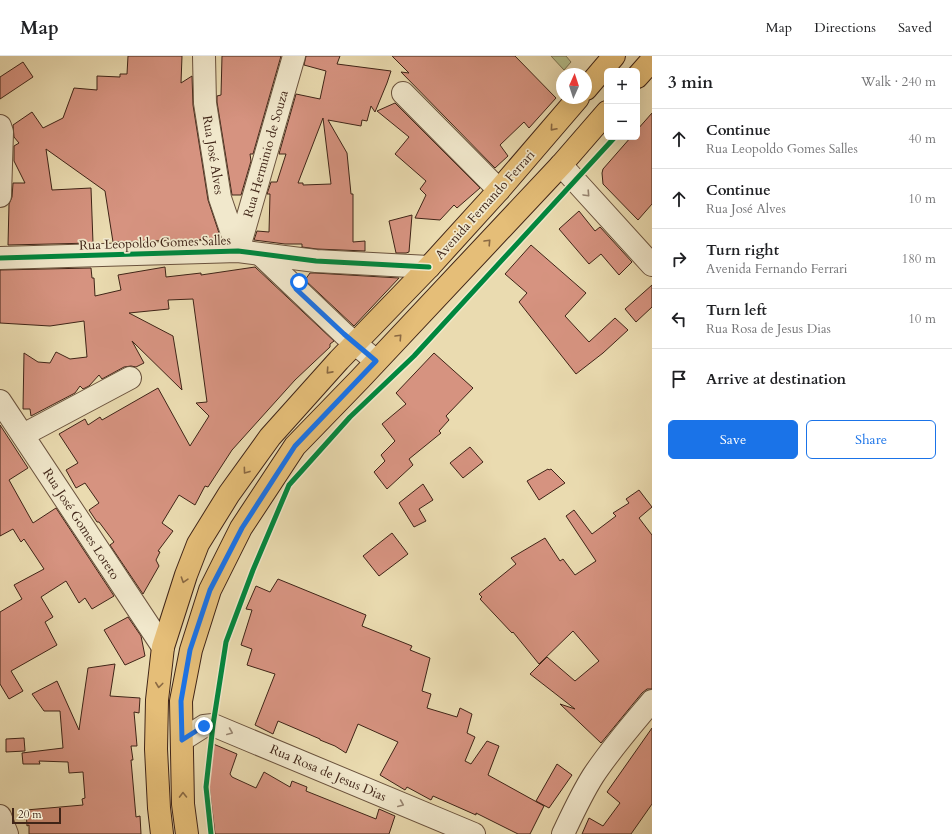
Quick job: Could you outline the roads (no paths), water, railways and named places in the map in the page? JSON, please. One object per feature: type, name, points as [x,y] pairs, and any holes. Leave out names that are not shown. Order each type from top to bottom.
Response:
[{"type":"main road","points":[[592,82],[614,56]]},
{"type":"main road","points":[[640,74],[652,60]]},
{"type":"main road","name":"Avenida Fernando Ferrari","points":[[162,834],[156,749],[157,700],[163,646],[186,574],[198,544],[229,494],[270,437],[356,343],[429,267],[499,190],[573,104]]},
{"type":"main road","name":"Avenida Fernando Ferrari","points":[[187,834],[183,804],[181,701],[190,650],[210,590],[242,528],[295,446],[561,165],[604,115]]},
{"type":"street","name":"Rua José Alves","points":[[204,56],[205,103],[220,198],[238,252]]},
{"type":"street","name":"Rua Herminio de Souza","points":[[238,252],[294,56]]},
{"type":"street","points":[[403,92],[499,190]]},
{"type":"street","points":[[0,126],[2,132],[0,196]]},
{"type":"street","points":[[561,165],[649,254]]},
{"type":"street","name":"Rua Leopoldo Gomes Salles","points":[[0,258],[238,252],[316,262],[429,267]]},
{"type":"street","points":[[261,255],[296,289],[376,361]]},
{"type":"street","points":[[296,289],[302,276],[316,262]]},
{"type":"street","points":[[23,435],[130,378]]},
{"type":"street","name":"Rua José Gomes Loreto","points":[[0,401],[163,646]]},
{"type":"street","points":[[563,834],[592,777],[615,745],[652,701]]},
{"type":"street","name":"Rua Rosa de Jesus Dias","points":[[182,740],[204,726],[213,725],[474,834]]},
{"type":"street","points":[[0,816],[7,834]]}]
